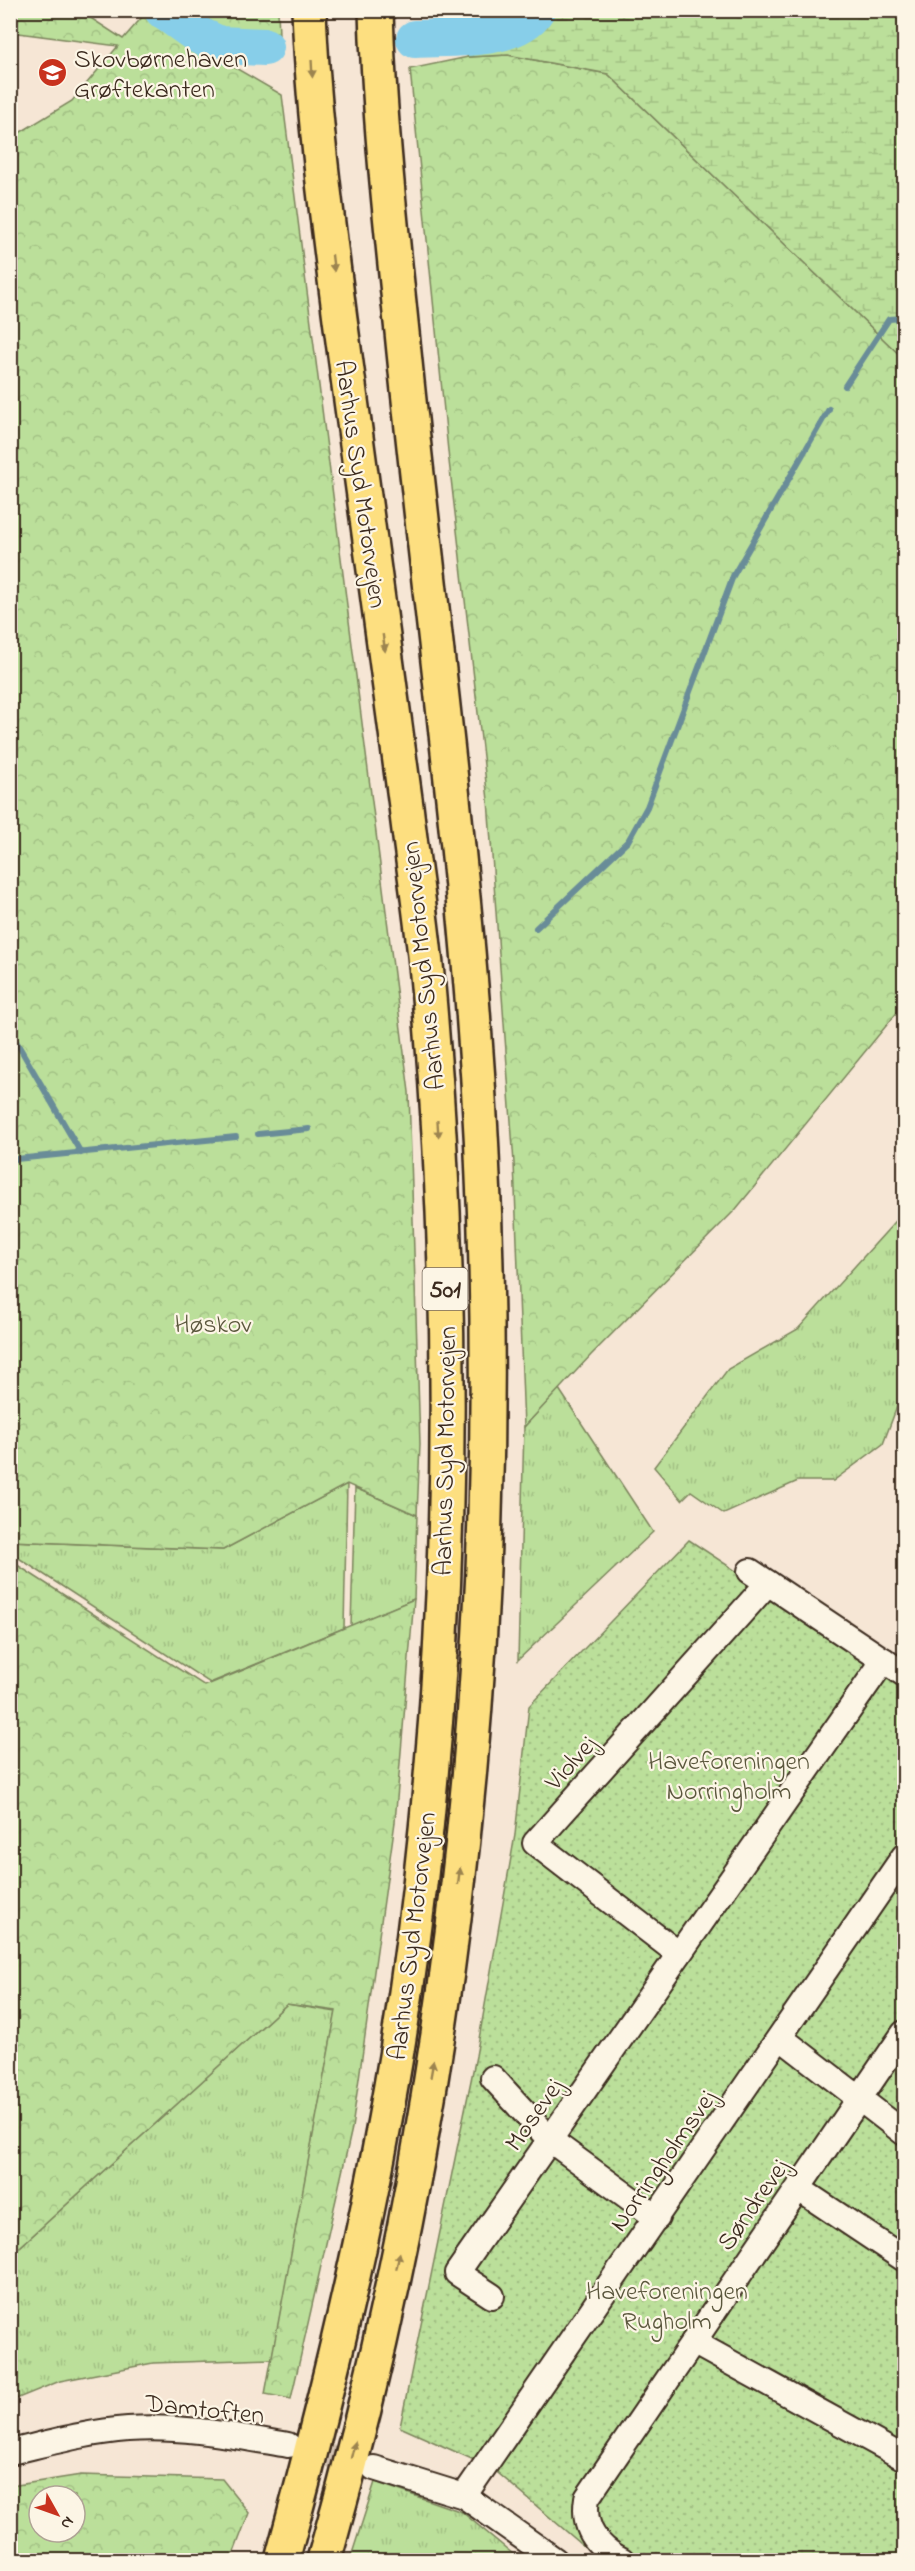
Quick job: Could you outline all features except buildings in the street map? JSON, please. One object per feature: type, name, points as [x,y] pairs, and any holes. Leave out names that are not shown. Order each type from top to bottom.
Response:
[{"type":"highway","name":"Aarhus Syd Motorvejen","points":[[282,2560],[319,2426],[361,2247],[406,1989],[430,1788],[442,1595],[447,1400],[442,1186],[428,981],[329,231],[312,73],[309,10]]},
{"type":"highway","name":"Aarhus Syd Motorvejen","points":[[324,2560],[384,2330],[405,2226],[443,2002],[470,1795],[484,1582],[489,1392],[483,1187],[471,976],[393,244],[378,83],[376,10]]},
{"type":"street","name":"Violvej","points":[[680,1954],[535,1843],[759,1577],[884,1660]]},
{"type":"street","points":[[884,1660],[904,1674]]},
{"type":"street","name":"Mosevej","points":[[492,2296],[457,2273],[884,1660]]},
{"type":"street","name":"Norringholmsvej","points":[[464,2496],[904,1856]]},
{"type":"street","name":"Søndrevej","points":[[622,2560],[608,2552],[587,2526],[585,2512],[587,2498],[904,2033]]},
{"type":"street","points":[[781,2038],[904,2133]]},
{"type":"street","points":[[493,2078],[550,2140],[657,2218]]},
{"type":"street","points":[[798,2189],[904,2259]]},
{"type":"street","points":[[693,2342],[904,2458]]},
{"type":"street","name":"Damtoften","points":[[10,2452],[94,2433],[158,2428],[204,2431],[288,2445]]},
{"type":"street","points":[[374,2468],[464,2496],[555,2560]]},
{"type":"green space","name":"Høskov","points":[[11,10],[80,11],[123,39],[144,15],[282,95],[409,1092],[420,1444],[417,1515],[347,1484],[223,1550],[11,1541],[11,138],[72,101],[118,46],[11,32]]},
{"type":"green space","points":[[194,11],[278,11],[279,35],[240,39]]},
{"type":"green space","points":[[433,11],[904,11],[904,359],[608,74],[508,55],[468,57]]},
{"type":"green space","points":[[508,55],[608,74],[904,359],[904,1004],[736,1209],[591,1355],[524,1427],[514,1163],[488,800],[449,461],[410,69],[468,57]]},
{"type":"green space","points":[[904,1212],[904,1392],[883,1444],[833,1481],[798,1481],[724,1514],[691,1491],[682,1500],[654,1467],[728,1369],[798,1329]]},
{"type":"green space","points":[[559,1389],[653,1532],[518,1660],[524,1427]]},
{"type":"green space","points":[[347,1484],[344,1628],[210,1683],[11,1553],[11,1541],[223,1550]]},
{"type":"green space","points":[[355,1488],[417,1515],[414,1599],[351,1626]]},
{"type":"green space","name":"Haveforeningen Rugholm","points":[[689,1540],[904,1682],[904,2560],[600,2560],[492,2468],[400,2427],[476,2056],[515,1835],[529,1706]]},
{"type":"green space","points":[[11,1561],[205,1686],[414,1599],[395,1822],[352,2128],[291,2399],[265,2394],[336,2011],[287,2004],[11,2255]]},
{"type":"green space","points":[[287,2004],[336,2012],[272,2359],[153,2363],[60,2381],[11,2401],[11,2255]]},
{"type":"green space","points":[[81,2475],[222,2479],[249,2513],[231,2560],[11,2560],[11,2486]]},
{"type":"green space","points":[[375,2482],[462,2512],[513,2554],[508,2560],[350,2560]]},
{"type":"waterway","points":[[163,10],[198,35],[220,45],[265,47]]},
{"type":"waterway","points":[[415,39],[498,33],[514,28],[536,10]]},
{"type":"waterway","points":[[845,386],[889,319],[904,318]]},
{"type":"waterway","points":[[536,928],[628,841],[647,807],[733,576],[829,409]]},
{"type":"waterway","points":[[10,1031],[81,1153]]},
{"type":"waterway","points":[[258,1134],[309,1129]]},
{"type":"waterway","points":[[16,1159],[236,1137]]},
{"type":"tunnel","points":[[295,2447],[366,2466]]},
{"type":"place","name":"Skovbørnehaven Grøftekanten","points":[[53,73]]},
{"type":"park label","name":"Haveforeningen Norringholm","points":[[729,1774]]}]
